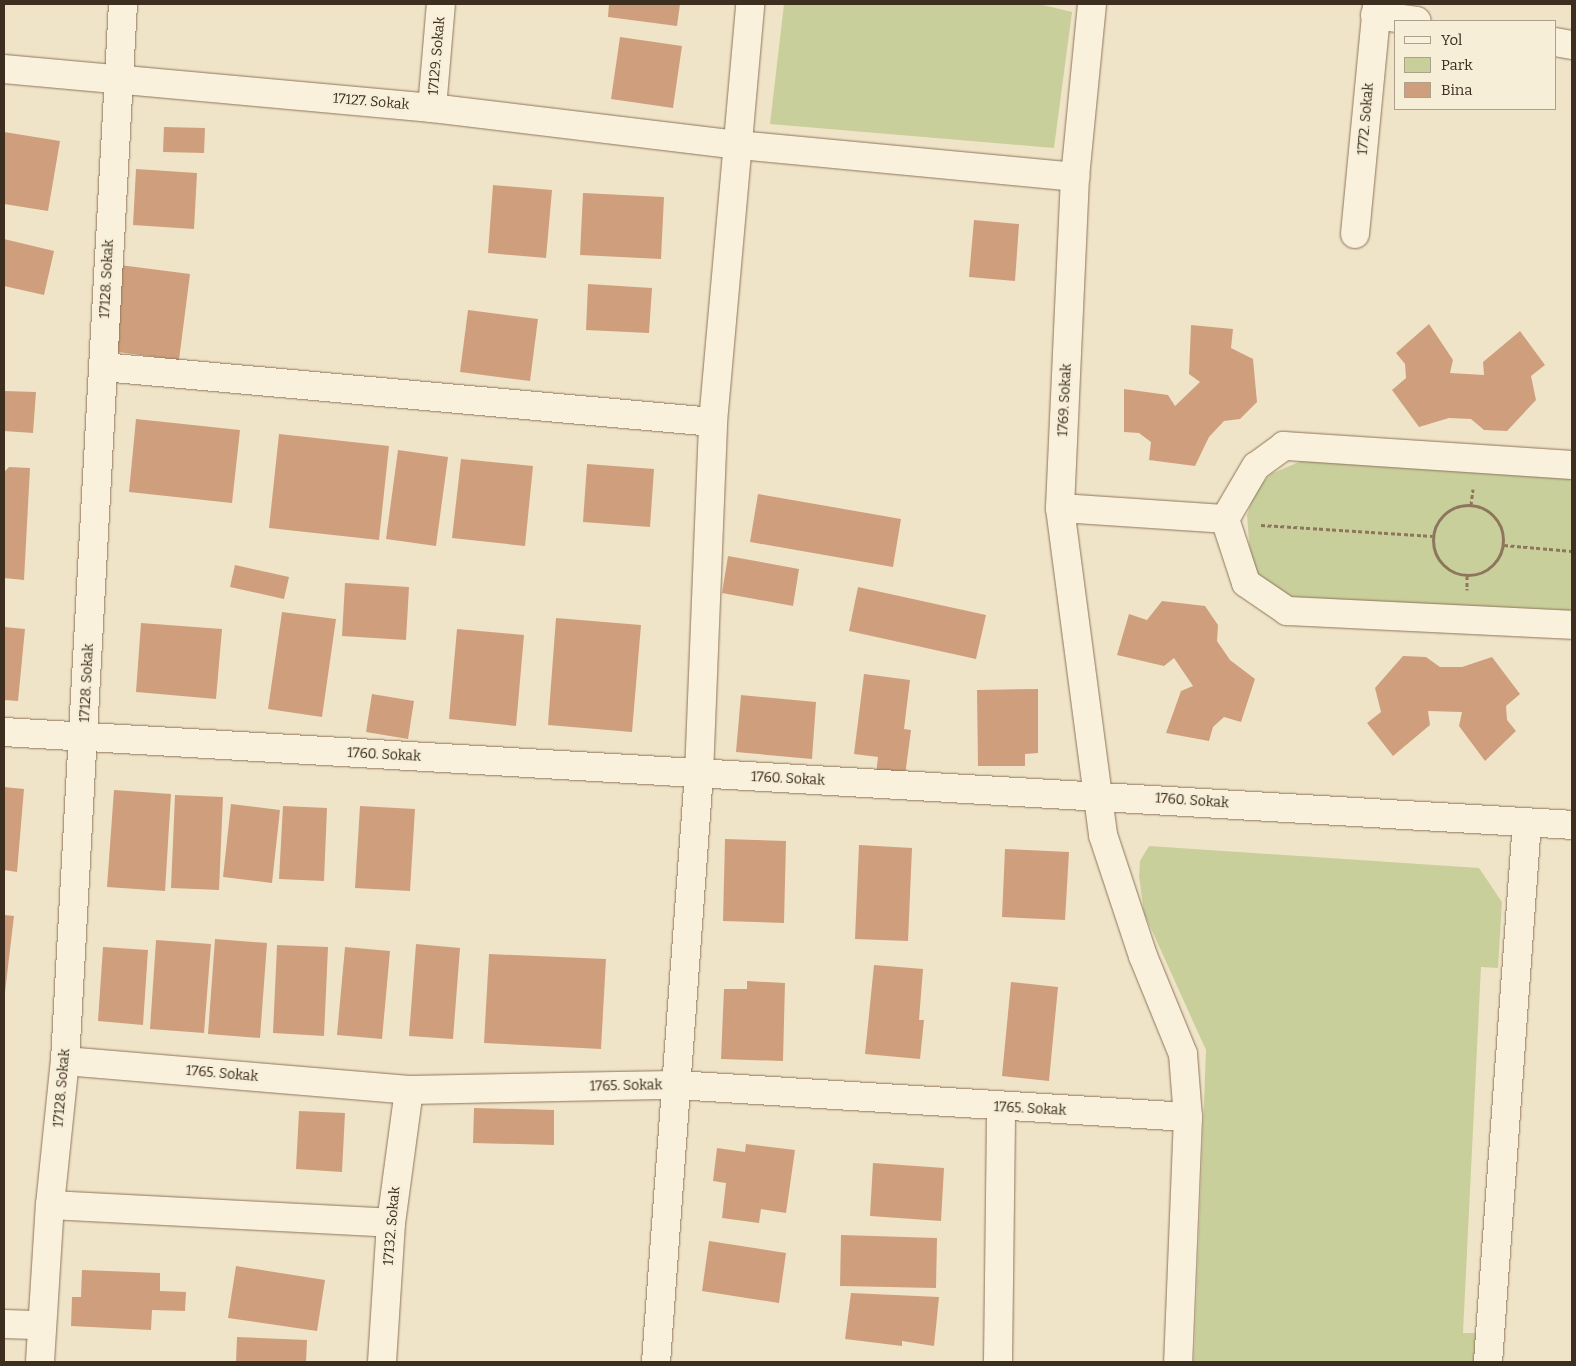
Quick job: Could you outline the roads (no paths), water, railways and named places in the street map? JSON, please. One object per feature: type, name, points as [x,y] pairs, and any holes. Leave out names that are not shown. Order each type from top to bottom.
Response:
[{"type":"street","name":"17128. Sokak","points":[[40,1362],[50,1205],[65,1061],[84,737],[117,77],[123,4]]},
{"type":"street","name":"17129. Sokak","points":[[432,108],[442,4]]},
{"type":"street","points":[[656,1362],[699,774],[713,422],[750,4]]},
{"type":"street","name":"1769. Sokak","points":[[1092,4],[1075,177],[1060,508],[1096,794],[1103,835],[1143,956],[1183,1054],[1188,1117],[1178,1362]]},
{"type":"street","points":[[1376,9],[1414,20]]},
{"type":"street","name":"1772. Sokak","points":[[1355,234],[1376,9]]},
{"type":"street","points":[[1556,42],[1572,45]]},
{"type":"street","name":"17127. Sokak","points":[[4,69],[117,77],[432,108],[738,145],[1075,177]]},
{"type":"street","points":[[103,367],[713,422]]},
{"type":"street","points":[[1572,464],[1284,446],[1256,466],[1226,519],[1246,582],[1288,611],[1572,625]]},
{"type":"street","points":[[1060,508],[1226,519]]},
{"type":"street","name":"1760. Sokak","points":[[4,732],[699,774],[1096,794],[1572,825]]},
{"type":"street","points":[[1488,1362],[1527,822]]},
{"type":"street","name":"1765. Sokak","points":[[65,1061],[409,1090],[676,1085],[1001,1108],[1188,1117]]},
{"type":"street","name":"17132. Sokak","points":[[382,1362],[391,1223],[409,1090]]},
{"type":"street","points":[[998,1362],[1001,1108]]},
{"type":"street","points":[[50,1205],[391,1223]]},
{"type":"street","points":[[4,1324],[41,1325]]}]
